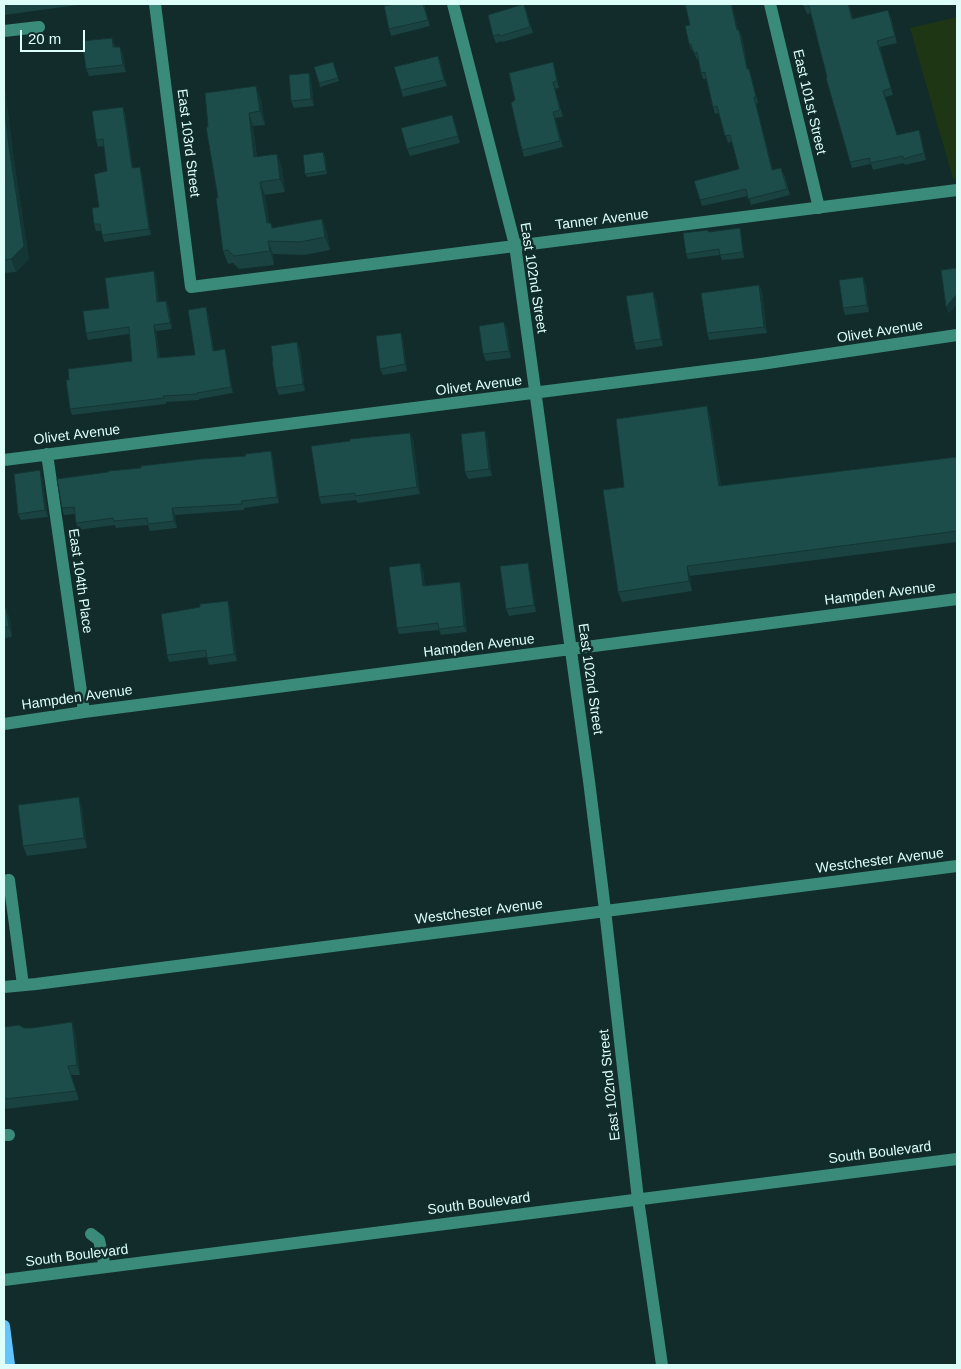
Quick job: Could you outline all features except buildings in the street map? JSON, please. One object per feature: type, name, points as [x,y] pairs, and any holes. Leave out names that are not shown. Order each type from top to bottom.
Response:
[{"type":"main road","points":[[4,1326],[9,1365]]},
{"type":"street","name":"East 103rd Street","points":[[155,4],[191,287]]},
{"type":"street","name":"East 102nd Street","points":[[453,4],[515,245],[605,910],[638,1199],[662,1365]]},
{"type":"street","name":"East 101st Street","points":[[770,4],[819,208]]},
{"type":"street","points":[[4,31],[39,27]]},
{"type":"street","name":"Tanner Avenue","points":[[191,287],[957,190]]},
{"type":"street","name":"Olivet Avenue","points":[[4,460],[536,394],[761,364],[957,335]]},
{"type":"street","name":"East 104th Place","points":[[47,454],[84,712]]},
{"type":"street","name":"Hampden Avenue","points":[[4,724],[84,712],[957,600]]},
{"type":"street","name":"Westchester Avenue","points":[[4,987],[957,866]]},
{"type":"street","points":[[4,881],[9,880],[23,985]]},
{"type":"street","name":"South Boulevard","points":[[4,1280],[957,1159]]},
{"type":"street","points":[[91,1234],[99,1240],[105,1267]]},
{"type":"green space","points":[[957,17],[957,178],[953,179],[910,28]]}]
